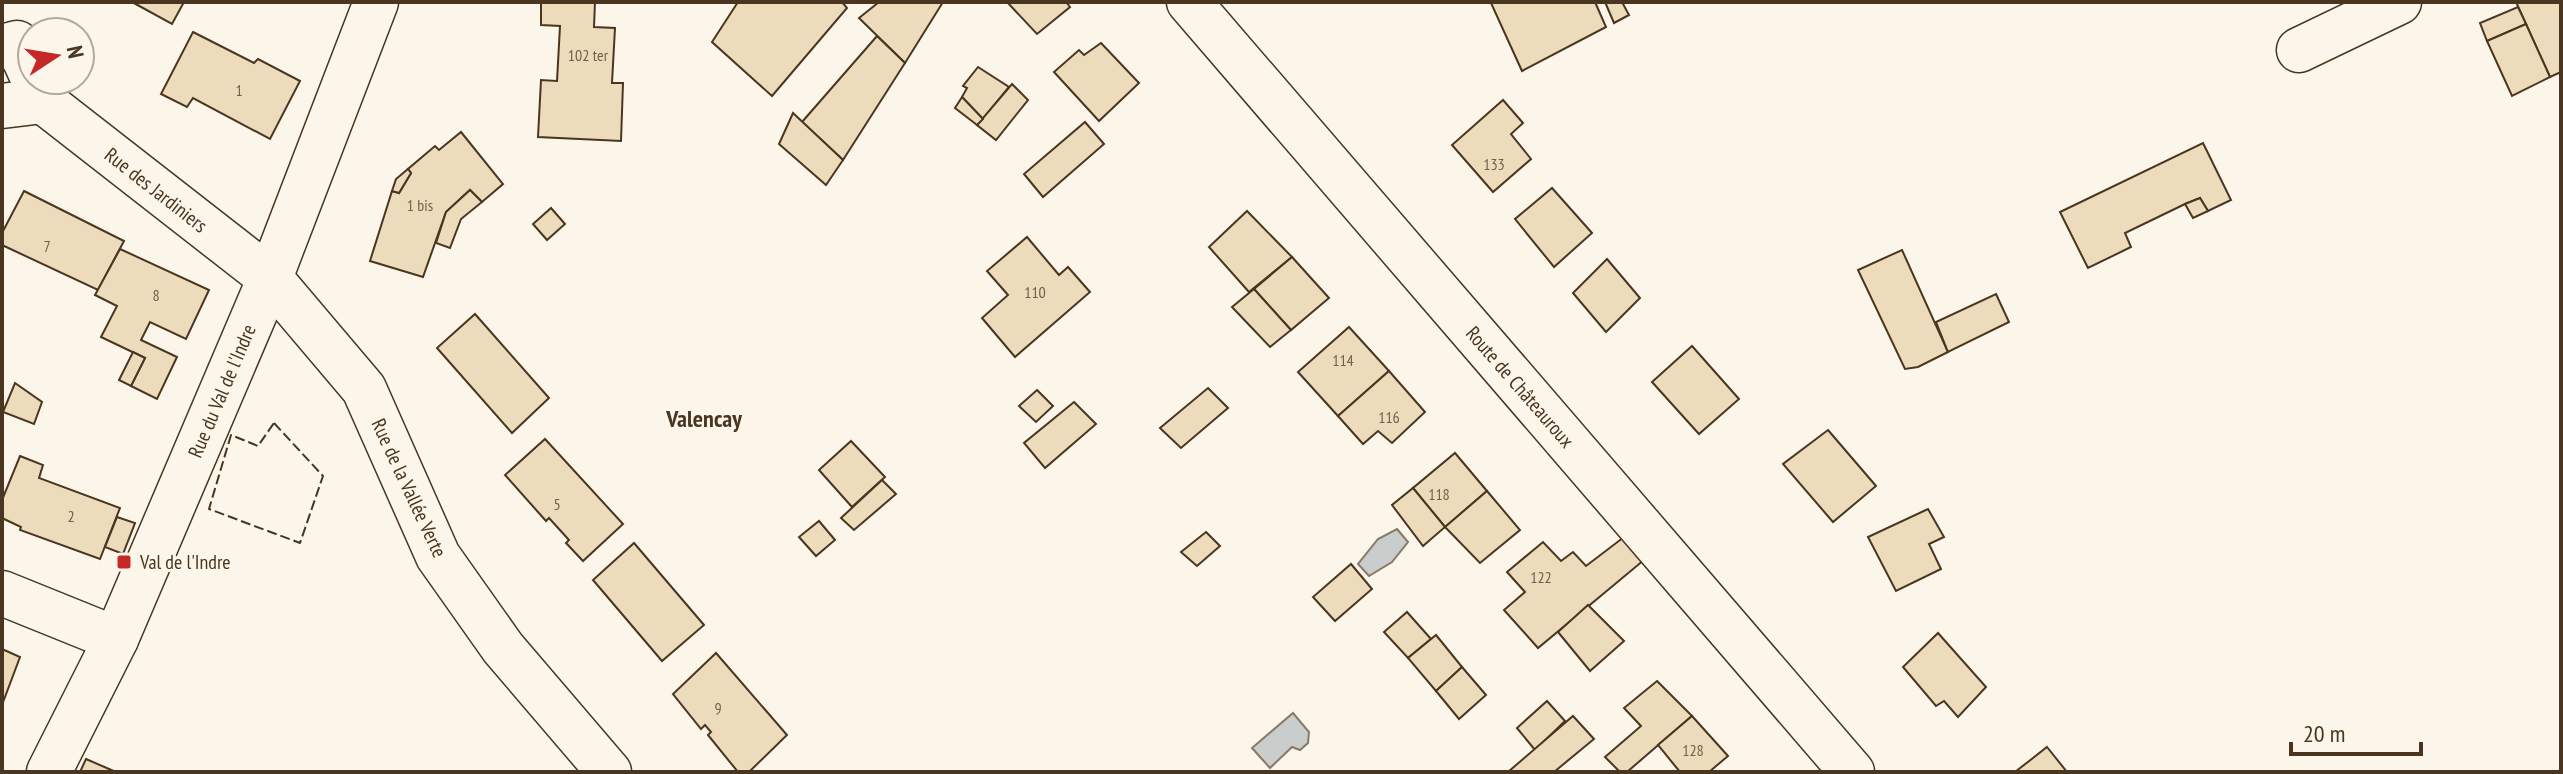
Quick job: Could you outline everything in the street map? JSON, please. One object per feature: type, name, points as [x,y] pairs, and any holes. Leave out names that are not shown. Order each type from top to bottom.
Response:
[{"type":"street","name":"Rue du Val de l'Indre","points":[[49,772],[116,639],[270,278],[376,2]]},
{"type":"street","name":"Route de Châteauroux","points":[[1189,2],[1852,772]]},
{"type":"street","points":[[2299,50],[2399,2]]},
{"type":"street","name":"Rue des Jardiniers","points":[[34,96],[270,278]]},
{"type":"street","name":"Rue de la Vallée Verte","points":[[270,278],[364,389],[438,556],[503,648],[609,772]]},
{"type":"street","points":[[2,593],[116,639]]},
{"type":"shaded area","points":[[1397,529],[1408,542],[1392,562],[1369,576],[1358,564],[1378,539]]},
{"type":"shaded area","points":[[1293,713],[1309,732],[1308,743],[1300,750],[1292,747],[1270,768],[1252,748]]},
{"type":"building","points":[[132,2],[184,2],[172,24]]},
{"type":"building","points":[[541,2],[595,2],[594,27],[615,28],[612,83],[623,83],[621,141],[538,137],[541,80],[557,81],[560,26],[541,25]]},
{"type":"building","points":[[738,2],[842,2],[847,8],[772,96],[712,42]]},
{"type":"building","points":[[879,2],[943,2],[905,63],[859,18]]},
{"type":"building","points":[[1007,2],[1066,2],[1070,7],[1037,34]]},
{"type":"building","points":[[1595,2],[1606,27],[1522,71],[1491,3]]},
{"type":"building","points":[[1605,2],[1622,2],[1629,15],[1614,23]]},
{"type":"building","points":[[2516,2],[2561,2],[2561,72],[2550,77]]},
{"type":"building","points":[[2518,7],[2526,24],[2487,41],[2480,23]]},
{"type":"building","points":[[2526,24],[2550,77],[2512,96],[2487,41]]},
{"type":"building","points":[[193,32],[254,63],[258,59],[300,81],[270,139],[193,98],[187,107],[161,94]]},
{"type":"building","points":[[877,36],[905,63],[843,160],[802,122]]},
{"type":"building","points":[[1101,43],[1139,83],[1099,121],[1054,72],[1079,50],[1084,55]]},
{"type":"building","points":[[978,67],[1009,87],[983,119],[962,97],[967,88],[963,86]]},
{"type":"building","points":[[1012,84],[1028,100],[996,140],[977,125]]},
{"type":"building","points":[[962,97],[983,119],[977,125],[955,108]]},
{"type":"building","points":[[1503,100],[1523,123],[1511,134],[1531,159],[1493,192],[1452,145]]},
{"type":"building","points":[[793,113],[843,160],[826,185],[779,144]]},
{"type":"building","points":[[1085,122],[1104,144],[1043,197],[1024,174]]},
{"type":"building","points":[[461,132],[503,184],[482,202],[470,190],[446,212],[423,277],[370,261],[392,191],[399,193],[411,173],[408,169],[435,146],[439,150]]},
{"type":"building","points":[[2203,143],[2231,200],[2208,211],[2200,198],[2185,204],[2125,233],[2131,247],[2088,268],[2060,212]]},
{"type":"building","points":[[408,169],[411,173],[399,193],[392,191],[396,179]]},
{"type":"building","points":[[1552,188],[1592,233],[1554,267],[1515,219]]},
{"type":"building","points":[[470,190],[482,202],[461,219],[450,248],[436,243],[446,212]]},
{"type":"building","points":[[24,191],[124,241],[98,290],[2,245],[2,233]]},
{"type":"building","points":[[2200,198],[2208,211],[2193,218],[2185,204]]},
{"type":"building","points":[[551,208],[565,224],[547,240],[533,224]]},
{"type":"building","points":[[1247,211],[1292,257],[1249,292],[1209,247]]},
{"type":"building","points":[[1027,237],[1059,275],[1068,267],[1090,292],[1015,357],[982,318],[1008,295],[987,271]]},
{"type":"building","points":[[120,249],[209,290],[186,339],[150,322],[141,340],[177,357],[157,399],[131,386],[145,358],[101,337],[117,306],[95,295]]},
{"type":"building","points":[[1902,250],[1948,352],[1918,367],[1905,369],[1858,270]]},
{"type":"building","points":[[1292,257],[1329,298],[1291,330],[1254,289]]},
{"type":"building","points":[[1607,259],[1640,298],[1606,332],[1573,293]]},
{"type":"building","points":[[1254,289],[1291,330],[1270,347],[1232,307]]},
{"type":"building","points":[[1996,294],[2009,322],[1948,352],[1936,322]]},
{"type":"building","points":[[475,314],[549,398],[512,433],[437,348]]},
{"type":"building","points":[[1349,327],[1389,371],[1338,416],[1298,372]]},
{"type":"building","points":[[1692,346],[1739,399],[1699,434],[1652,382]]},
{"type":"building","points":[[133,352],[145,358],[131,386],[119,380]]},
{"type":"building","points":[[1389,371],[1425,412],[1392,443],[1378,431],[1363,444],[1338,416]]},
{"type":"building","points":[[15,383],[42,402],[34,424],[3,412]]},
{"type":"building","points":[[1208,388],[1228,408],[1181,448],[1160,428]]},
{"type":"building","points":[[1037,390],[1053,406],[1036,422],[1019,406]]},
{"type":"building","points":[[1074,402],[1096,424],[1045,468],[1024,443]]},
{"type":"building","points":[[1828,430],[1876,486],[1833,522],[1783,464]]},
{"type":"building","points":[[545,439],[623,524],[583,561],[566,543],[569,540],[549,518],[546,521],[505,475]]},
{"type":"building","points":[[851,441],[885,477],[852,507],[819,470]]},
{"type":"building","points":[[1455,453],[1487,491],[1445,527],[1413,488]]},
{"type":"building","points":[[20,456],[43,465],[39,478],[120,508],[100,559],[20,530],[21,527],[2,518],[2,500]]},
{"type":"building","points":[[882,480],[896,494],[854,530],[841,518]]},
{"type":"building","points":[[1413,488],[1445,527],[1423,546],[1392,505]]},
{"type":"building","points":[[1487,491],[1520,530],[1480,563],[1445,527]]},
{"type":"building","points":[[1928,509],[1944,537],[1929,544],[1941,569],[1896,591],[1868,537]]},
{"type":"building","points":[[117,517],[135,523],[123,554],[105,547]]},
{"type":"building","points":[[819,521],[835,540],[816,556],[799,537]]},
{"type":"building","points":[[1206,532],[1220,546],[1197,566],[1181,552]]},
{"type":"building","points":[[1624,537],[1644,560],[1538,648],[1504,610],[1525,592],[1507,572],[1543,542],[1561,561],[1573,552],[1586,566]]},
{"type":"building","points":[[634,543],[704,625],[662,661],[593,580]]},
{"type":"building","points":[[1351,564],[1372,589],[1335,621],[1313,597]]},
{"type":"building","points":[[1588,605],[1624,641],[1590,671],[1558,632]]},
{"type":"building","points":[[1407,612],[1431,639],[1408,658],[1384,632]]},
{"type":"building","points":[[1938,633],[1986,687],[1958,717],[1944,701],[1936,706],[1903,667]]},
{"type":"building","points":[[1436,635],[1462,667],[1436,691],[1408,658]]},
{"type":"building","points":[[2,649],[20,657],[2,705]]},
{"type":"building","points":[[716,653],[787,735],[749,772],[738,772],[708,735],[711,732],[705,725],[701,729],[673,694]]},
{"type":"building","points":[[1462,667],[1486,695],[1459,719],[1436,691]]},
{"type":"building","points":[[1657,681],[1692,716],[1627,772],[1620,772],[1605,757],[1641,726],[1624,708]]},
{"type":"building","points":[[1547,701],[1565,721],[1535,750],[1517,728]]},
{"type":"building","points":[[1573,716],[1594,739],[1554,772],[1508,772]]},
{"type":"building","points":[[1692,716],[1728,756],[1709,772],[1680,772],[1658,745]]},
{"type":"building","points":[[2047,747],[2067,772],[2015,772]]},
{"type":"building","points":[[86,759],[116,772],[80,772]]},
{"type":"fence","points":[[274,423],[323,476],[300,543],[209,509],[231,435],[258,446],[274,423]]},
{"type":"place","name":"Val de l'Indre","points":[[124,562]]},
{"type":"district","name":"Valencay","points":[[704,418]]}]
